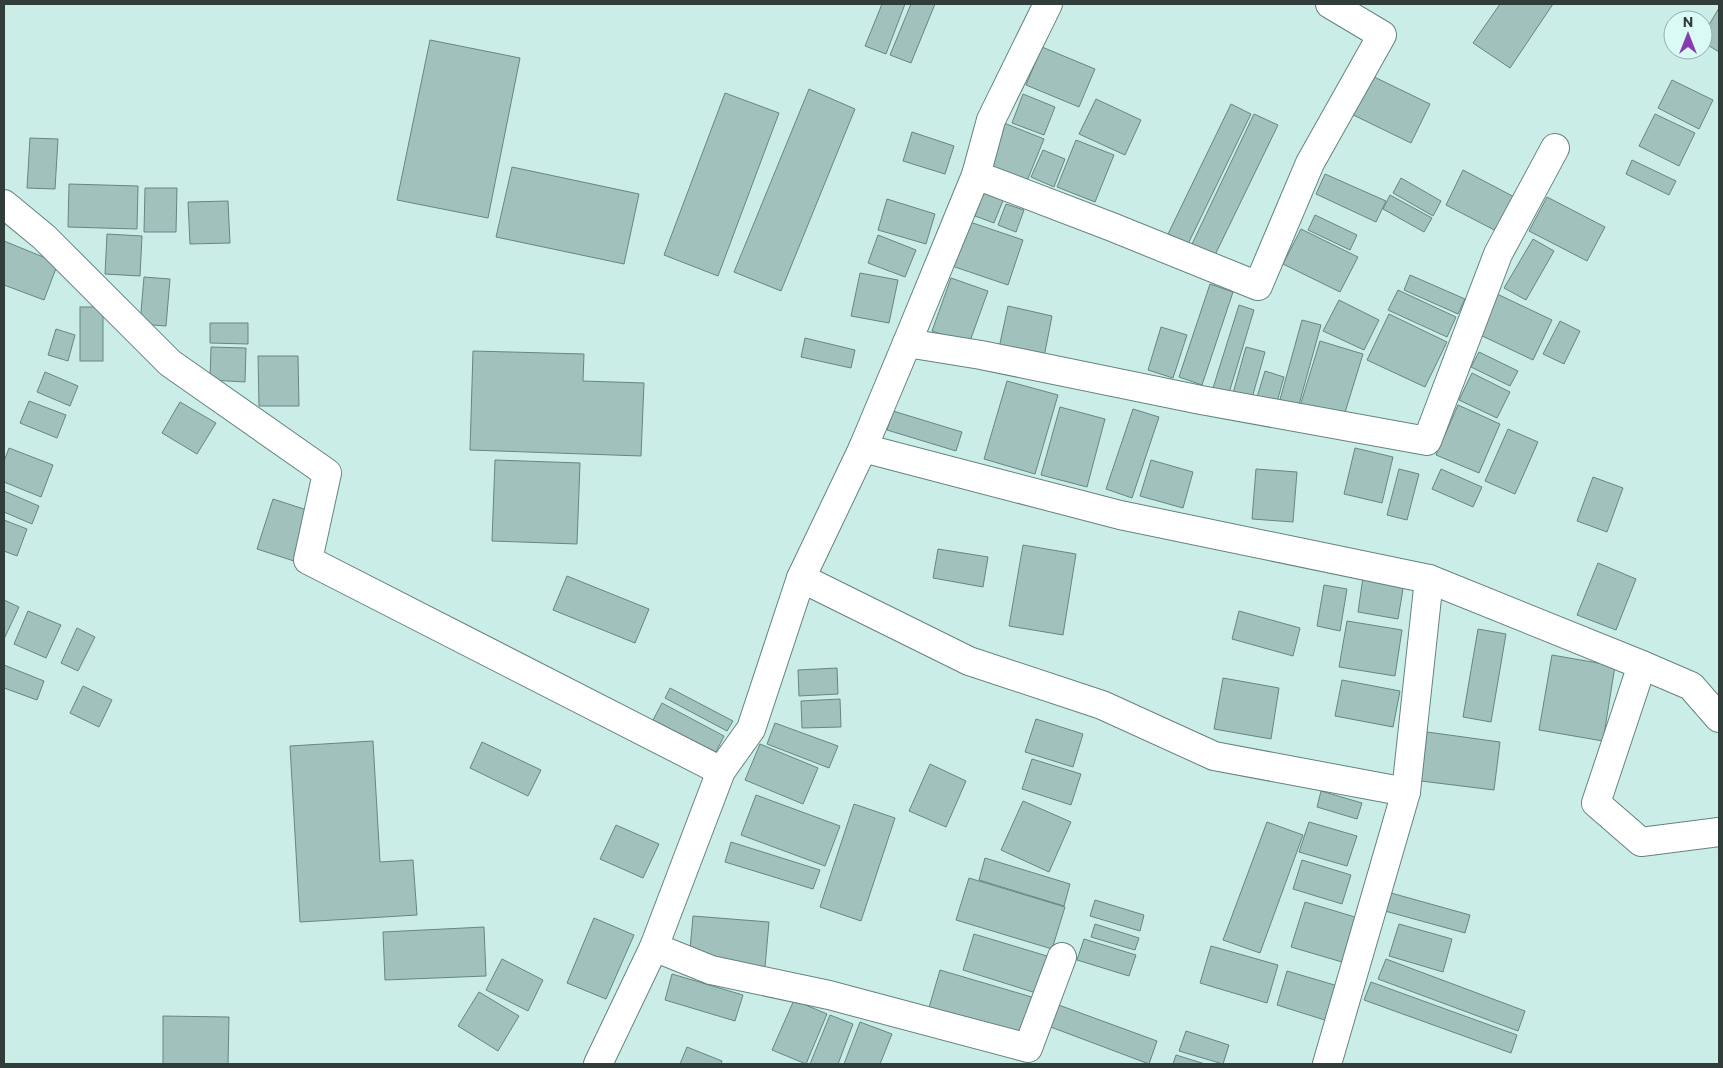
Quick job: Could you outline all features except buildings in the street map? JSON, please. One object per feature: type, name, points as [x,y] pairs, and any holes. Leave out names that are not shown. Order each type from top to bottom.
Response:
[{"type":"street","points":[[598,1064],[654,947],[720,771],[751,729],[801,578],[863,448],[907,343],[976,175],[991,120],[1048,4]]},
{"type":"street","points":[[976,175],[1258,286],[1310,163],[1382,35],[1330,4]]},
{"type":"street","points":[[907,343],[981,355],[1201,400],[1427,441],[1498,254],[1555,148]]},
{"type":"street","points":[[4,204],[44,237],[170,363],[327,473],[308,560],[720,771]]},
{"type":"street","points":[[863,448],[1120,515],[1429,579],[1691,686],[1719,718]]},
{"type":"street","points":[[801,578],[969,660],[1102,704],[1214,756],[1406,792]]},
{"type":"street","points":[[1327,1064],[1406,792],[1429,579]]},
{"type":"street","points":[[1642,665],[1596,803],[1641,842],[1719,832]]},
{"type":"street","points":[[654,947],[711,970],[829,995],[1028,1048],[1062,958]]}]
